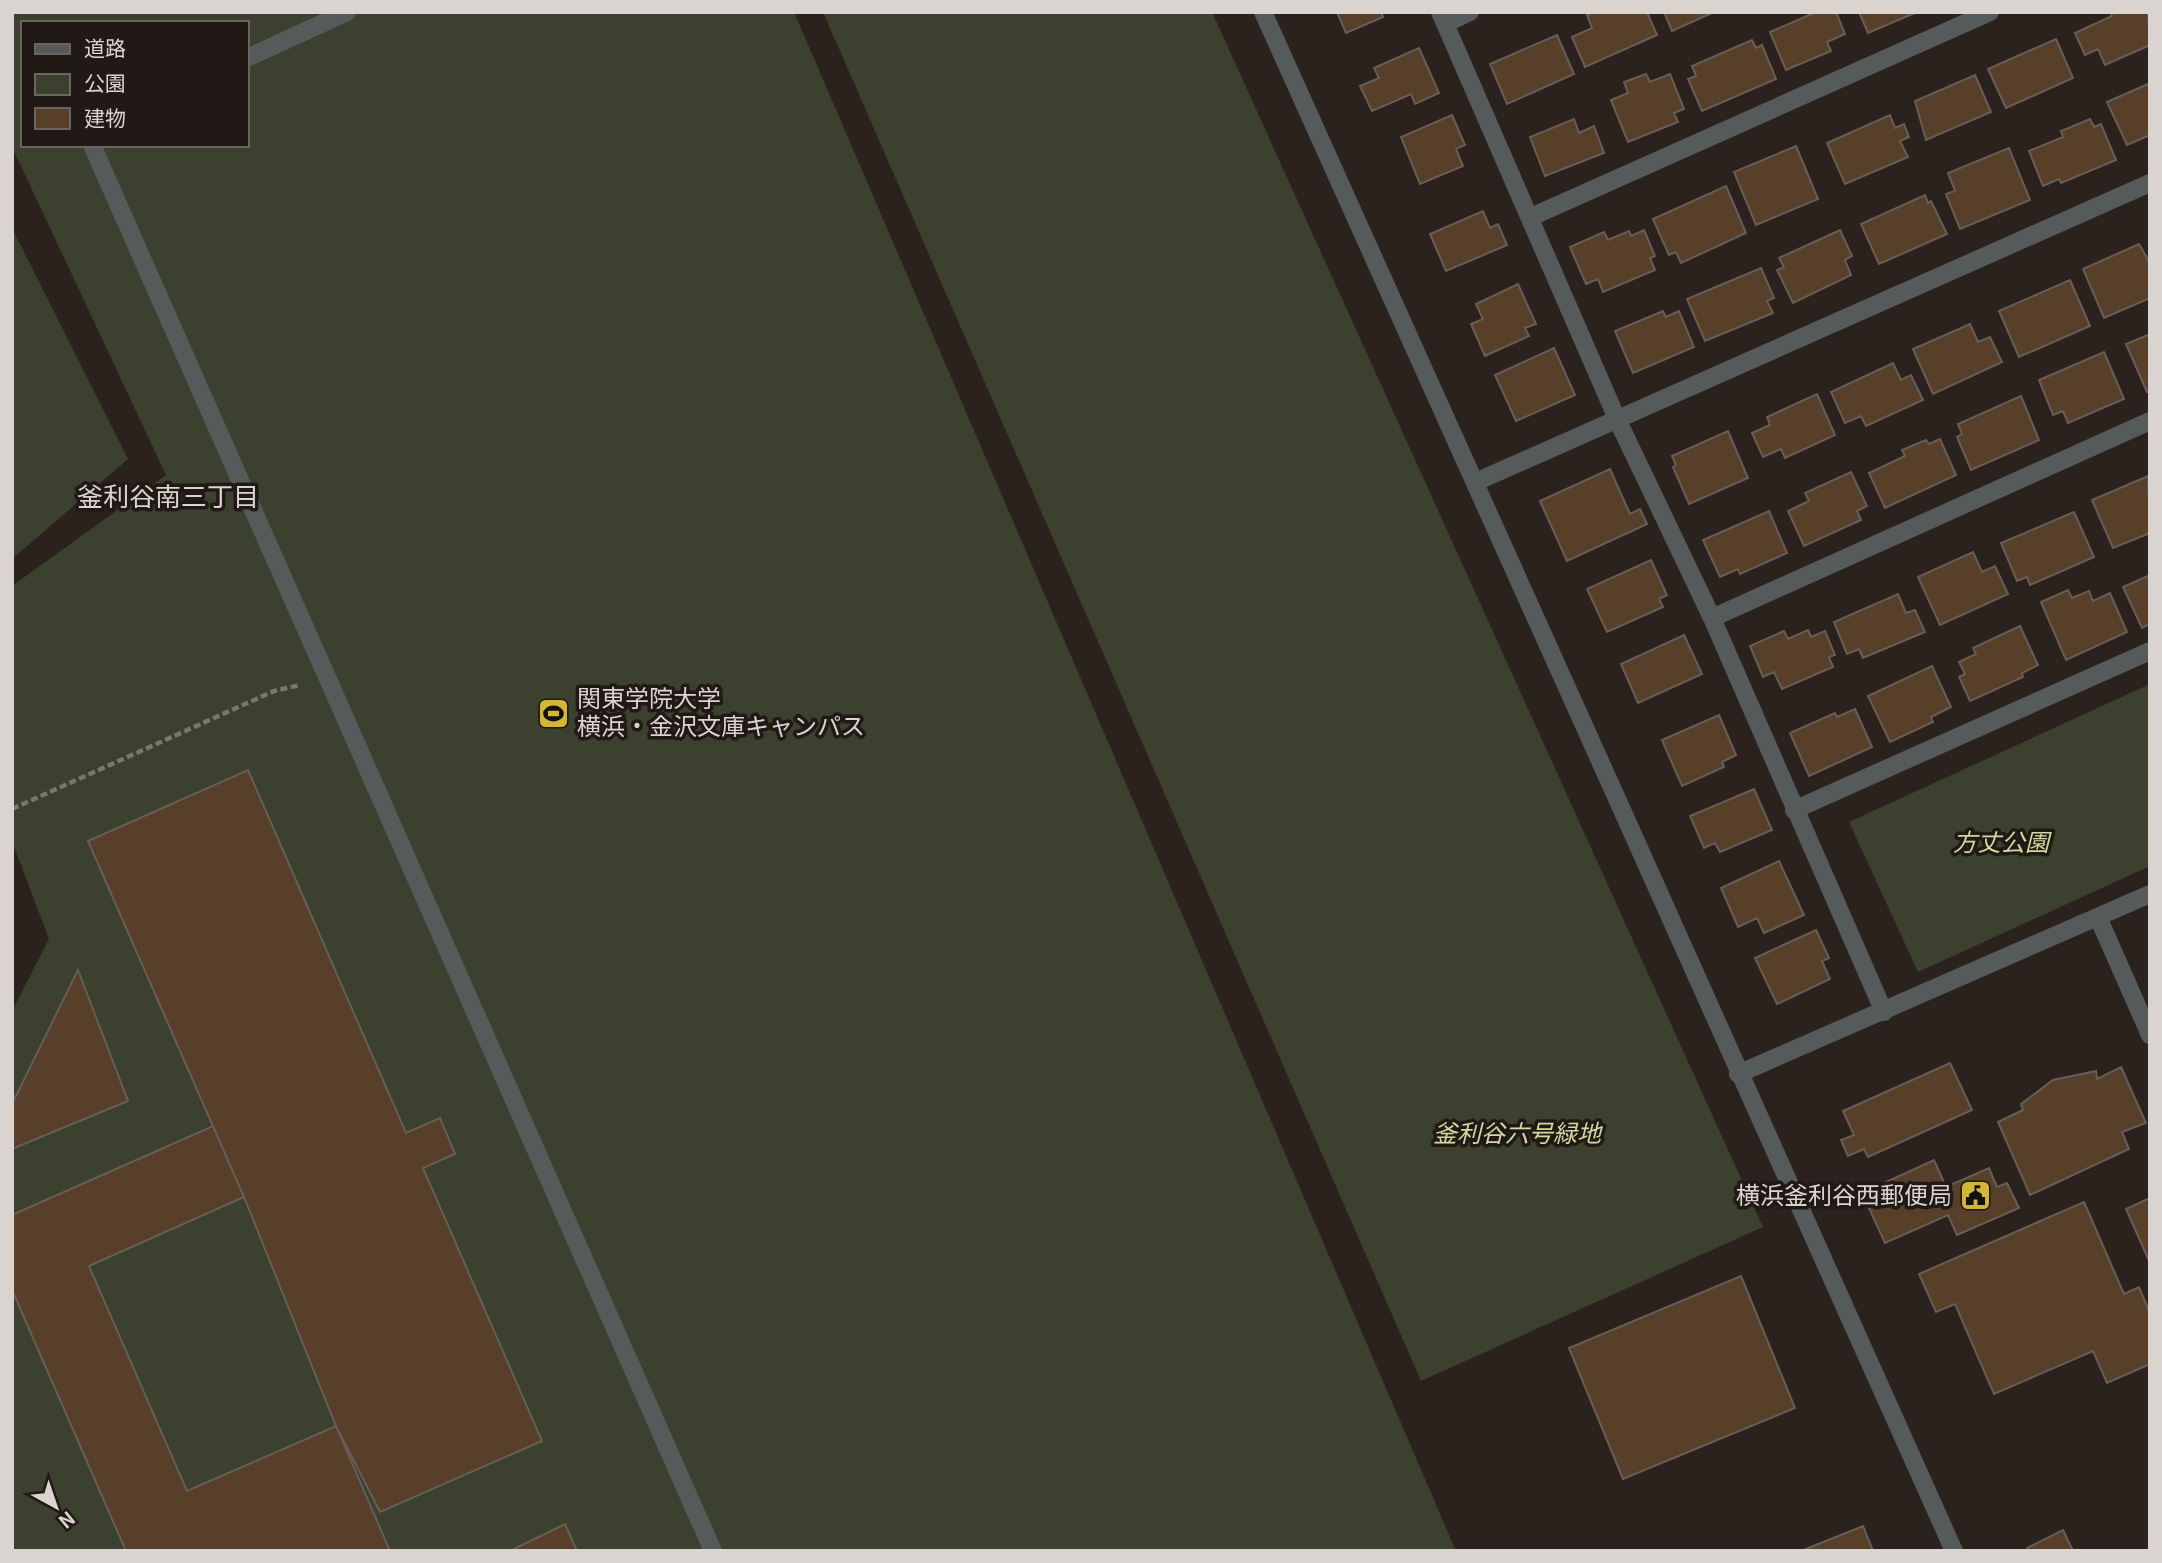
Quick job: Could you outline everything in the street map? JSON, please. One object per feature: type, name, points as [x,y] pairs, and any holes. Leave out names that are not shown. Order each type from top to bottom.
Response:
[{"type":"street","points":[[248,58],[347,12]]},
{"type":"street","points":[[1263,12],[1478,481],[1738,1074],[1954,1551]]},
{"type":"street","points":[[1470,12],[1442,18],[1618,421],[1712,618],[1884,1012]]},
{"type":"street","points":[[1531,217],[1990,12]]},
{"type":"street","points":[[94,147],[713,1551]]},
{"type":"street","points":[[1478,481],[2150,183]]},
{"type":"street","points":[[1712,618],[2150,421]]},
{"type":"street","points":[[1794,810],[2150,651]]},
{"type":"street","points":[[1738,1074],[2150,894]]},
{"type":"street","points":[[2098,917],[2150,1035]]},
{"type":"path","points":[[12,809],[274,691],[328,678]]},
{"type":"green space","name":"関東学院大学 横浜・金沢文庫キャンパス","points":[[12,12],[794,12],[1456,1551],[12,1551],[12,1011],[49,939],[12,841],[12,586],[166,475],[12,147]]},
{"type":"green space","name":"釜利谷六号緑地","points":[[823,12],[1212,12],[1763,1227],[1421,1381]]},
{"type":"green space","points":[[12,228],[128,459],[12,559]]},
{"type":"green space","name":"方丈公園","points":[[2150,684],[2150,866],[1918,972],[1849,822]]},
{"type":"building","points":[[1337,12],[1381,12],[1383,17],[1346,33]]},
{"type":"building","points":[[1594,12],[1647,12],[1657,35],[1585,67],[1572,37],[1592,28],[1587,15]]},
{"type":"building","points":[[1664,12],[1714,12],[1672,31]]},
{"type":"building","points":[[1816,12],[1836,12],[1845,34],[1827,42],[1831,51],[1786,70],[1770,32]]},
{"type":"building","points":[[1859,12],[1917,12],[1868,33]]},
{"type":"building","points":[[2110,12],[2148,12],[2150,45],[2105,65],[2098,49],[2085,55],[2075,33],[2112,16]]},
{"type":"building","points":[[1557,35],[1574,74],[1507,104],[1490,64]]},
{"type":"building","points":[[2056,39],[2073,78],[2006,108],[1988,69]]},
{"type":"building","points":[[1752,40],[1756,48],[1762,45],[1776,79],[1702,111],[1688,79],[1696,76],[1692,66]]},
{"type":"building","points":[[1419,48],[1439,93],[1415,104],[1411,94],[1372,111],[1360,86],[1379,78],[1374,68]]},
{"type":"building","points":[[1646,74],[1650,82],[1670,74],[1684,109],[1674,113],[1678,122],[1628,142],[1611,100],[1628,93],[1624,82]]},
{"type":"building","points":[[1975,75],[1991,112],[1926,140],[1915,101]]},
{"type":"building","points":[[2150,83],[2150,135],[2127,145],[2107,102]]},
{"type":"building","points":[[1452,115],[1465,145],[1456,149],[1463,166],[1420,184],[1401,137]]},
{"type":"building","points":[[1890,115],[1895,128],[1904,124],[1909,137],[1900,141],[1908,157],[1845,184],[1827,143]]},
{"type":"building","points":[[1574,119],[1579,133],[1594,126],[1604,153],[1545,176],[1530,137]]},
{"type":"building","points":[[2090,119],[2094,127],[2101,124],[2116,160],[2061,183],[2059,179],[2043,186],[2029,151],[2063,137],[2061,131]]},
{"type":"building","points":[[1796,146],[1818,199],[1756,225],[1734,172]]},
{"type":"building","points":[[2009,148],[2030,200],[1960,229],[1946,194],[1955,191],[1948,173]]},
{"type":"building","points":[[1726,186],[1746,233],[1681,263],[1676,252],[1669,255],[1653,219]]},
{"type":"building","points":[[1925,195],[1928,203],[1931,201],[1947,234],[1879,264],[1861,224]]},
{"type":"building","points":[[1483,211],[1490,228],[1498,224],[1507,245],[1446,271],[1430,234]]},
{"type":"building","points":[[1644,230],[1655,256],[1650,258],[1655,270],[1603,292],[1598,279],[1586,284],[1570,247],[1604,232],[1608,240],[1629,231],[1631,236]]},
{"type":"building","points":[[1840,230],[1852,256],[1845,260],[1851,275],[1793,303],[1777,270],[1784,267],[1779,258]]},
{"type":"building","points":[[2139,244],[2150,263],[2150,298],[2104,318],[2083,269]]},
{"type":"building","points":[[1761,268],[1774,298],[1767,301],[1773,313],[1705,341],[1687,299]]},
{"type":"building","points":[[2070,280],[2090,326],[2019,357],[1999,311]]},
{"type":"building","points":[[1518,284],[1536,324],[1525,328],[1529,336],[1485,356],[1471,324],[1483,319],[1476,304]]},
{"type":"building","points":[[1663,311],[1666,317],[1679,311],[1694,347],[1633,373],[1615,331]]},
{"type":"building","points":[[1970,324],[1978,342],[1990,337],[2002,362],[1933,394],[1913,349]]},
{"type":"building","points":[[2150,334],[2150,391],[2147,392],[2126,344]]},
{"type":"building","points":[[1554,348],[1575,395],[1516,421],[1495,375]]},
{"type":"building","points":[[2104,352],[2124,399],[2068,423],[2063,411],[2053,415],[2039,380]]},
{"type":"building","points":[[1893,363],[1901,380],[1911,375],[1923,400],[1866,426],[1861,416],[1845,423],[1831,392]]},
{"type":"building","points":[[1817,394],[1835,435],[1785,458],[1781,449],[1763,457],[1752,433],[1770,425],[1767,417]]},
{"type":"building","points":[[2021,396],[2039,440],[1971,470],[1957,437],[1962,434],[1958,424]]},
{"type":"building","points":[[1728,431],[1748,478],[1689,504],[1673,467],[1676,465],[1672,456]]},
{"type":"building","points":[[1940,439],[1956,475],[1885,508],[1869,473],[1905,456],[1902,450],[1926,440],[1929,444]]},
{"type":"building","points":[[1610,469],[1630,514],[1640,509],[1647,524],[1567,561],[1540,501]]},
{"type":"building","points":[[1851,472],[1867,506],[1857,511],[1861,520],[1804,546],[1788,511],[1809,501],[1805,493]]},
{"type":"building","points":[[2148,476],[2150,533],[2113,548],[2092,500]]},
{"type":"building","points":[[1769,511],[1787,553],[1740,574],[1738,569],[1720,577],[1703,540]]},
{"type":"building","points":[[2074,512],[2094,557],[2030,585],[2027,577],[2017,581],[2001,543]]},
{"type":"building","points":[[1973,552],[1982,572],[1995,566],[2008,594],[1940,625],[1918,577]]},
{"type":"building","points":[[1651,560],[1667,595],[1659,599],[1663,607],[1607,632],[1587,589]]},
{"type":"building","points":[[2150,575],[2150,624],[2142,628],[2123,587]]},
{"type":"building","points":[[2068,590],[2072,598],[2089,591],[2093,601],[2110,593],[2127,632],[2066,660],[2041,602]]},
{"type":"building","points":[[1898,594],[1906,613],[1915,610],[1925,632],[1863,658],[1859,649],[1847,654],[1834,622]]},
{"type":"building","points":[[2020,626],[2038,665],[2022,673],[2023,677],[1970,701],[1959,677],[1965,674],[1959,662],[1976,654],[1973,648]]},
{"type":"building","points":[[1808,630],[1811,637],[1825,631],[1835,655],[1829,657],[1833,667],[1782,689],[1774,672],[1763,677],[1750,646],[1784,631],[1788,639]]},
{"type":"building","points":[[1684,635],[1702,674],[1638,703],[1621,664]]},
{"type":"building","points":[[1932,666],[1951,707],[1931,717],[1933,722],[1890,742],[1868,696]]},
{"type":"building","points":[[1855,709],[1872,747],[1809,776],[1790,733],[1835,713],[1837,717]]},
{"type":"building","points":[[1719,715],[1736,755],[1722,762],[1724,767],[1682,786],[1662,740]]},
{"type":"building","points":[[248,770],[406,1133],[440,1118],[455,1154],[423,1168],[542,1441],[380,1512],[336,1426],[244,1197],[88,841]]},
{"type":"building","points":[[1754,789],[1772,830],[1720,852],[1715,843],[1704,848],[1690,816]]},
{"type":"building","points":[[1779,861],[1804,915],[1764,933],[1757,918],[1738,927],[1721,888]]},
{"type":"building","points":[[1816,930],[1829,958],[1822,961],[1830,979],[1777,1004],[1755,958]]},
{"type":"building","points":[[78,970],[128,1101],[12,1149],[12,1104]]},
{"type":"building","points":[[1950,1063],[1972,1110],[1868,1157],[1864,1149],[1848,1156],[1841,1140],[1854,1135],[1843,1111]]},
{"type":"building","points":[[2121,1067],[2146,1123],[2122,1132],[2129,1149],[2030,1195],[1998,1122],[2023,1110],[2021,1104],[2053,1080],[2096,1071],[2097,1079]]},
{"type":"building","points":[[213,1126],[244,1197],[89,1266],[187,1491],[336,1426],[390,1551],[126,1551],[12,1290],[12,1215]]},
{"type":"building","points":[[1934,1160],[1946,1187],[1989,1168],[1997,1187],[2007,1183],[2019,1208],[1957,1235],[1948,1215],[1885,1243],[1862,1193]]},
{"type":"building","points":[[2150,1198],[2150,1263],[2126,1209]]},
{"type":"building","points":[[2084,1202],[2124,1294],[2139,1287],[2150,1313],[2150,1364],[2107,1383],[2093,1351],[1994,1394],[1955,1304],[1936,1312],[1919,1274]]},
{"type":"building","points":[[1741,1276],[1795,1408],[1623,1479],[1569,1348]]},
{"type":"building","points":[[565,1524],[577,1551],[510,1551]]},
{"type":"building","points":[[1863,1526],[1873,1551],[1801,1551]]},
{"type":"building","points":[[2063,1530],[2073,1551],[2028,1551],[2027,1548]]},
{"type":"place","name":"関東学院大学 横浜・金沢文庫キャンパス","points":[[554,713]]},
{"type":"place","name":"横浜釜利谷西郵便局","points":[[1975,1196]]},
{"type":"district","name":"釜利谷南三丁目","points":[[168,497]]}]
